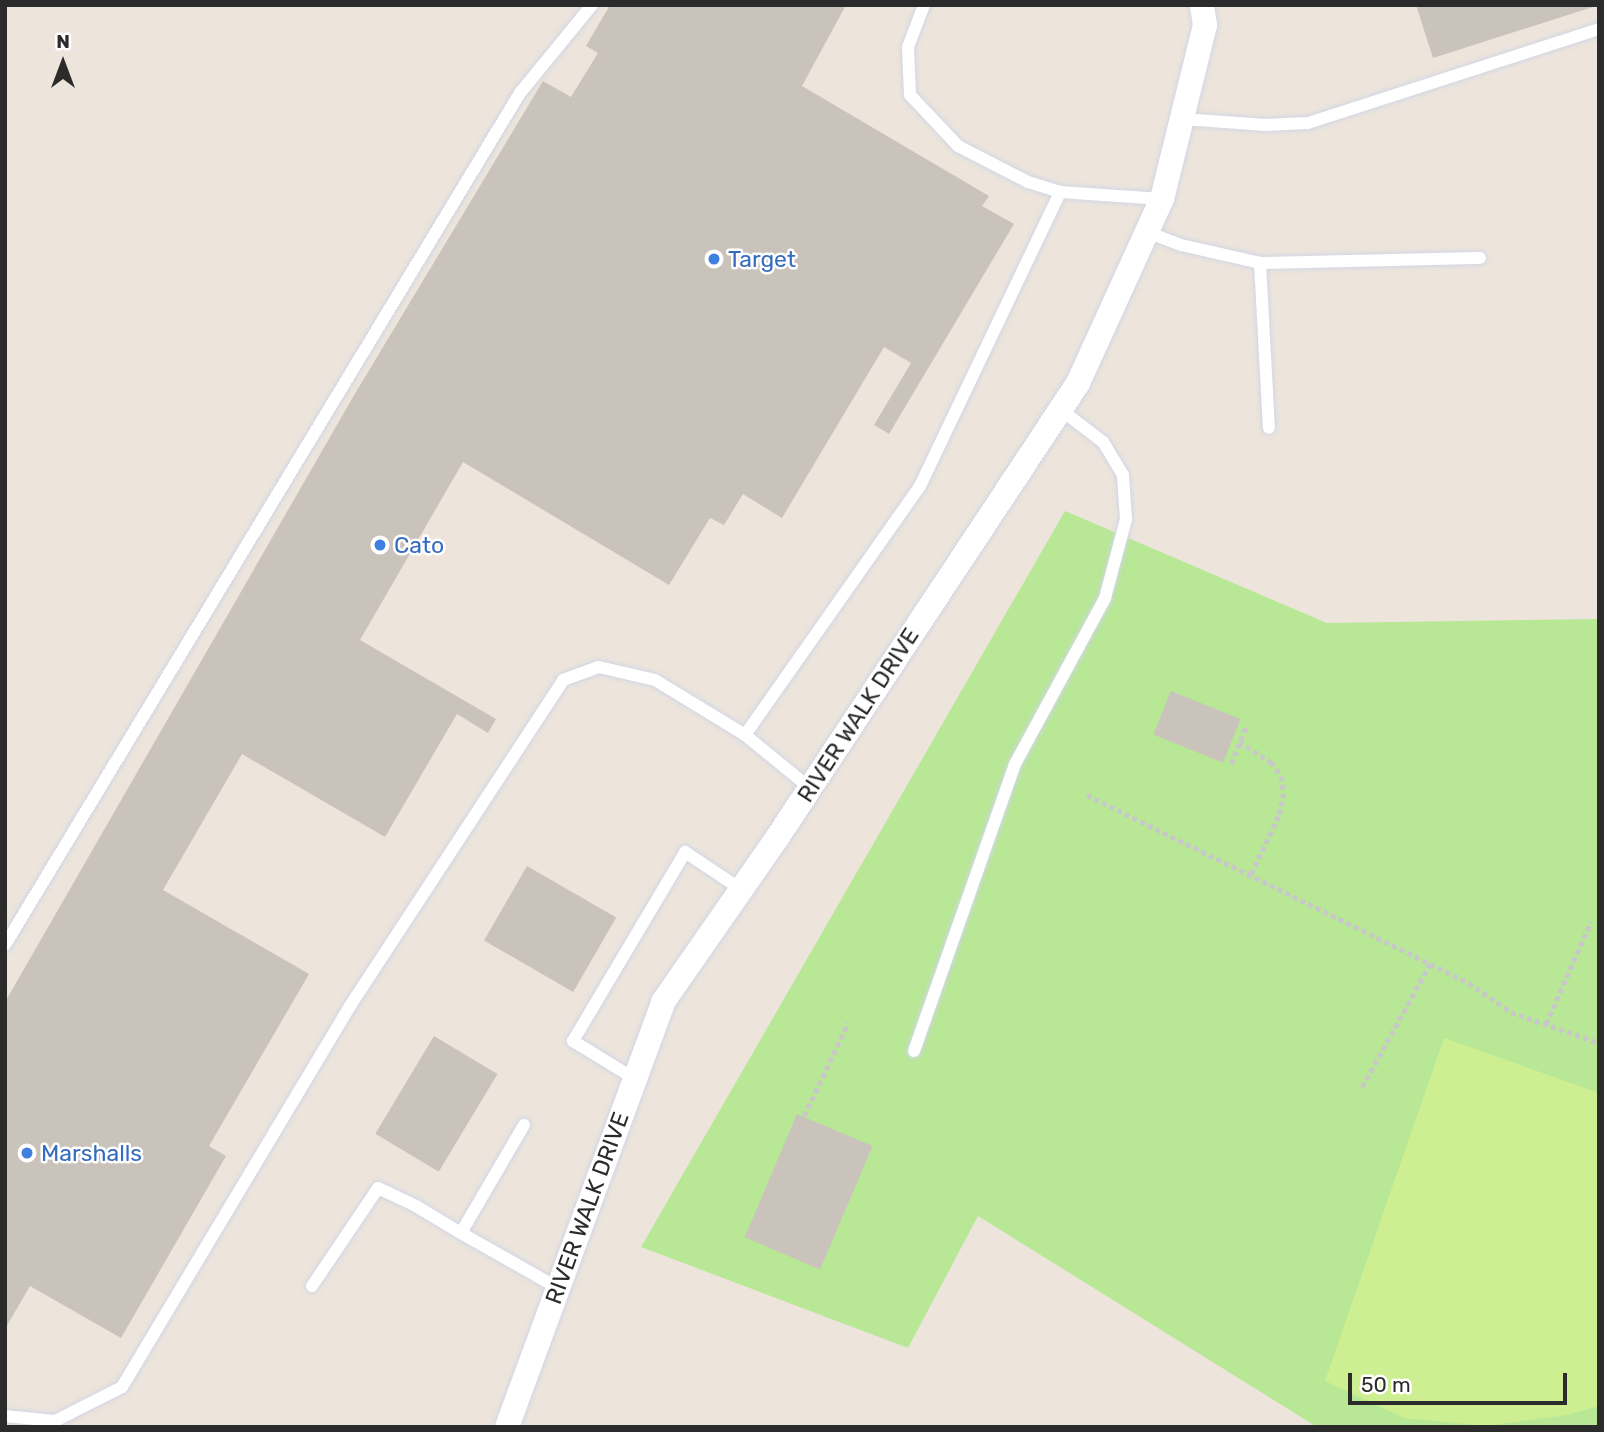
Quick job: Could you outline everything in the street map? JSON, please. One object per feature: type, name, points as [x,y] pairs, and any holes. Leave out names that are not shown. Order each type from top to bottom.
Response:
[{"type":"street","name":"RIVER WALK DRIVE","points":[[507,1427],[663,1002],[810,788],[1078,383],[1162,199],[1205,25],[1202,5]]},
{"type":"lane","points":[[5,945],[520,93],[592,5]]},
{"type":"lane","points":[[924,5],[908,47],[911,95],[958,146],[1028,181],[1060,192],[1162,199]]},
{"type":"lane","points":[[1183,119],[1266,125],[1308,123],[1599,29]]},
{"type":"lane","points":[[745,735],[920,486],[1060,192]]},
{"type":"lane","points":[[1147,232],[1181,245],[1260,263],[1480,258]]},
{"type":"lane","points":[[1260,263],[1269,428]]},
{"type":"lane","points":[[914,1051],[1016,764],[1105,598],[1126,519],[1123,475],[1103,442],[1060,409]]},
{"type":"lane","points":[[5,1416],[55,1421],[122,1387],[350,1006],[563,680],[599,667],[655,680],[745,735],[810,788]]},
{"type":"lane","points":[[635,1079],[573,1041],[685,852],[741,890]]},
{"type":"lane","points":[[461,1233],[524,1125]]},
{"type":"lane","points":[[312,1286],[378,1188],[416,1206],[558,1288]]},
{"type":"path","points":[[1231,764],[1247,724]]},
{"type":"path","points":[[1239,743],[1271,762],[1281,776],[1284,793],[1279,816],[1251,875]]},
{"type":"path","points":[[1087,795],[1469,982],[1510,1012],[1599,1043]]},
{"type":"path","points":[[1546,1024],[1591,921]]},
{"type":"path","points":[[1362,1087],[1430,964]]},
{"type":"path","points":[[804,1116],[848,1023]]},
{"type":"green space","points":[[1065,511],[1327,623],[1599,619],[1599,1427],[1317,1427],[978,1216],[908,1348],[641,1247]]},
{"type":"green space","points":[[1444,1038],[1599,1093],[1599,1406],[1567,1415],[1486,1426],[1404,1418],[1325,1381]]},
{"type":"building","points":[[610,5],[846,5],[802,86],[989,196],[982,206],[1014,224],[889,434],[874,425],[911,363],[884,347],[782,518],[743,494],[724,525],[710,518],[669,585],[463,462],[360,640],[496,719],[488,733],[457,714],[385,837],[242,754],[163,890],[309,974],[209,1146],[226,1156],[121,1338],[30,1286],[5,1329],[5,1002],[353,397],[543,81],[571,97],[598,53],[586,46]]},
{"type":"building","points":[[1416,5],[1596,5],[1596,6],[1433,58]]},
{"type":"building","points":[[1171,691],[1241,719],[1223,763],[1153,735]]},
{"type":"building","points":[[527,866],[616,917],[573,992],[484,940]]},
{"type":"building","points":[[434,1036],[497,1074],[439,1172],[375,1134]]},
{"type":"building","points":[[797,1114],[872,1146],[820,1269],[745,1237]]},
{"type":"place","name":"Target","points":[[714,259]]},
{"type":"place","name":"Cato","points":[[380,545]]},
{"type":"place","name":"Marshalls","points":[[27,1153]]}]
